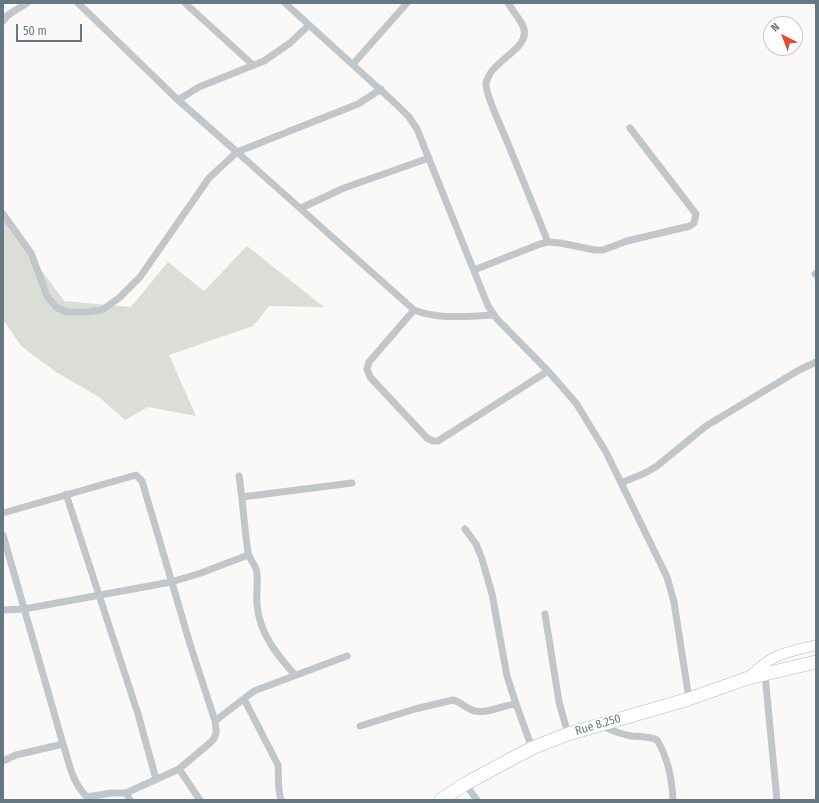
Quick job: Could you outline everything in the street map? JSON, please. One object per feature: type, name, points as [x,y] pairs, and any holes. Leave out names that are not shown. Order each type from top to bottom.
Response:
[{"type":"highway","name":"Rue 8.250","points":[[442,800],[465,784],[532,748],[568,734],[689,699],[748,678],[816,662]]},
{"type":"street","points":[[3,21],[8,15],[27,3]]},
{"type":"street","points":[[78,3],[178,100],[414,310],[423,314],[444,316],[494,315]]},
{"type":"street","points":[[185,3],[253,65]]},
{"type":"street","points":[[286,3],[381,89],[409,117],[417,129],[488,306],[494,315],[548,371],[576,403],[591,426],[606,452],[666,577],[674,602],[689,699]]},
{"type":"street","points":[[354,64],[407,3]]},
{"type":"street","points":[[508,3],[523,26],[524,35],[521,44],[495,67],[488,77],[486,86],[548,242]]},
{"type":"street","points":[[178,100],[199,87],[264,61],[290,44],[310,26]]},
{"type":"street","points":[[3,214],[31,253],[47,296],[56,307],[66,312],[102,310],[119,298],[140,277],[209,178],[237,152],[358,104],[381,89]]},
{"type":"street","points":[[474,270],[548,242],[603,250],[627,241],[690,226],[694,223],[696,214],[630,128]]},
{"type":"street","points":[[301,208],[344,188],[429,158]]},
{"type":"street","points":[[414,310],[369,362],[367,369],[370,377],[427,438],[433,441],[438,441],[548,371]]},
{"type":"street","points":[[621,483],[645,473],[657,466],[706,426],[799,370],[816,362]]},
{"type":"street","points":[[3,513],[136,475],[139,477],[142,481],[171,582],[215,721],[216,738],[179,769],[126,793],[112,793],[86,798],[79,789],[73,776],[3,535]]},
{"type":"street","points":[[239,476],[248,555],[256,568],[258,576],[256,584],[257,606],[266,637],[278,657],[295,675]]},
{"type":"street","points":[[242,497],[352,483]]},
{"type":"street","points":[[66,494],[138,714],[156,779]]},
{"type":"street","points":[[465,529],[476,544],[482,559],[492,594],[507,676],[532,748]]},
{"type":"street","points":[[3,610],[24,609],[171,582],[201,573],[248,555]]},
{"type":"street","points":[[545,614],[559,702],[568,734]]},
{"type":"street","points":[[748,678],[768,660],[782,654],[816,645]]},
{"type":"street","points":[[215,721],[254,691],[347,656]]},
{"type":"street","points":[[765,675],[777,800]]},
{"type":"street","points":[[244,699],[278,765],[280,800]]},
{"type":"street","points":[[360,726],[415,709],[453,700],[476,711],[491,710],[516,704]]},
{"type":"street","points":[[600,724],[609,730],[631,736],[652,738],[657,740],[667,762],[672,783],[673,800]]},
{"type":"street","points":[[3,761],[16,755],[63,744]]},
{"type":"street","points":[[179,769],[200,800]]},
{"type":"street","points":[[465,784],[477,800]]},
{"type":"street","points":[[126,793],[130,800]]},
{"type":"shaded area","points":[[3,217],[64,301],[131,307],[168,262],[204,291],[247,246],[324,307],[269,306],[253,326],[169,355],[196,416],[148,407],[125,420],[99,397],[56,372],[21,346],[3,319]]}]
